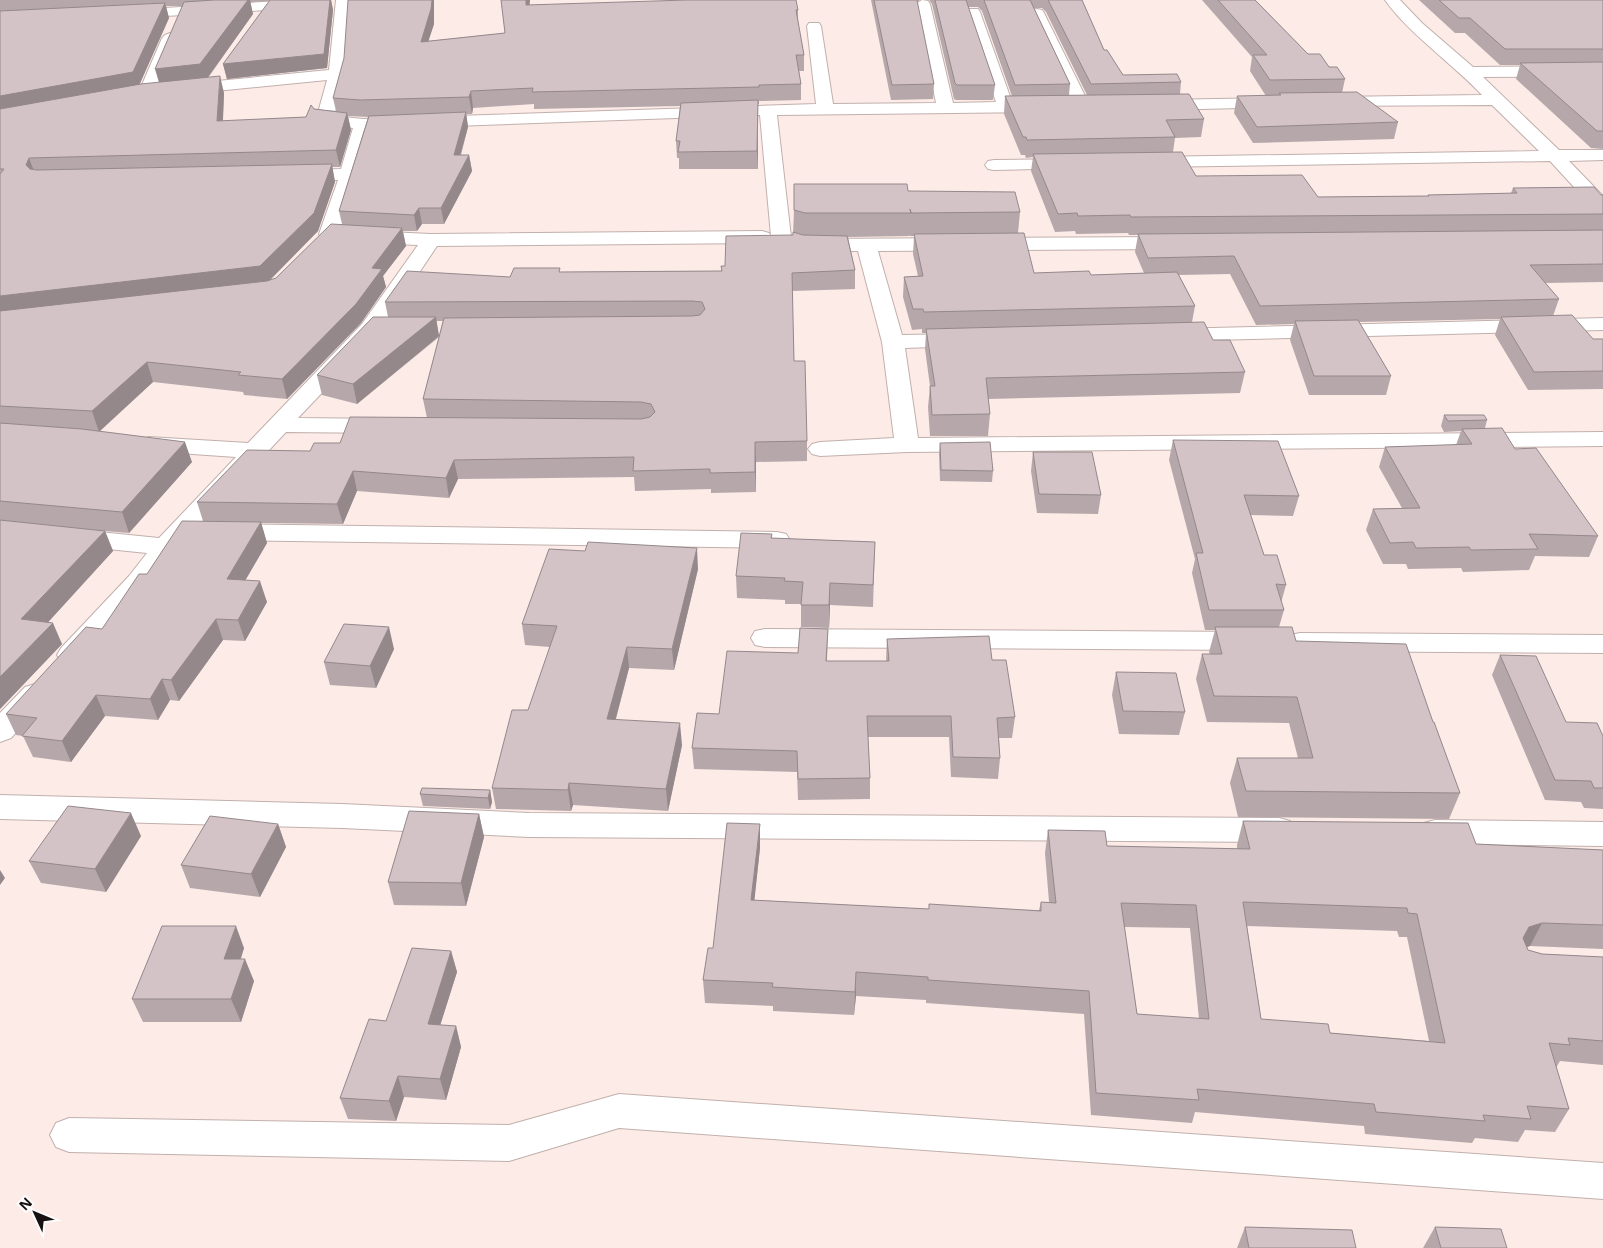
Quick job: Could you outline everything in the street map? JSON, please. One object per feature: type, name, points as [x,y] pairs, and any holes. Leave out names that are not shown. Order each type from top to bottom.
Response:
[{"type":"street","points":[[142,13],[153,0]]},
{"type":"street","points":[[1392,0],[1554,155],[1603,207]]},
{"type":"street","points":[[114,15],[320,4],[343,1],[337,74],[324,120],[363,124],[768,110],[1102,106]]},
{"type":"street","points":[[923,4],[946,109]]},
{"type":"street","points":[[257,22],[269,6]]},
{"type":"street","points":[[146,94],[181,12]]},
{"type":"street","points":[[973,12],[1006,108]]},
{"type":"street","points":[[1037,12],[1082,106]]},
{"type":"street","points":[[814,26],[825,109]]},
{"type":"street","points":[[211,87],[222,71]]},
{"type":"street","points":[[1469,72],[1596,71],[1603,82]]},
{"type":"street","points":[[128,98],[169,91],[337,74]]},
{"type":"street","points":[[1318,103],[1496,100]]},
{"type":"street","points":[[1141,105],[1289,103]]},
{"type":"street","points":[[768,110],[782,237]]},
{"type":"street","points":[[363,124],[349,174],[322,241],[782,237],[803,245],[867,246],[1195,243]]},
{"type":"street","points":[[1134,162],[1603,155]]},
{"type":"street","points":[[994,165],[1084,163]]},
{"type":"street","points":[[280,176],[349,174]]},
{"type":"street","points":[[0,731],[278,425],[379,329],[431,240]]},
{"type":"street","points":[[867,246],[893,342],[907,445]]},
{"type":"street","points":[[1149,336],[1603,324]]},
{"type":"street","points":[[893,342],[982,340]]},
{"type":"street","points":[[278,425],[406,427]]},
{"type":"street","points":[[820,449],[907,445],[1603,439]]},
{"type":"street","points":[[127,443],[254,451]]},
{"type":"street","points":[[0,530],[173,539],[777,540]]},
{"type":"street","points":[[765,638],[1603,644]]},
{"type":"street","points":[[0,808],[342,816],[530,825],[1303,830]]},
{"type":"street","points":[[1403,831],[1603,834]]},
{"type":"street","points":[[69,1135],[509,1143],[619,1111],[1603,1181]]},
{"type":"building","points":[[248,0],[200,64],[155,69],[184,2]]},
{"type":"building","points":[[270,0],[330,0],[324,54],[223,64]]},
{"type":"building","points":[[348,0],[432,0],[421,42],[505,33],[501,0],[526,0],[526,5],[687,0],[796,0],[804,55],[796,55],[801,84],[759,85],[759,87],[532,92],[533,88],[471,91],[469,97],[360,100],[333,98],[344,58]]},
{"type":"building","points":[[874,0],[917,0],[934,84],[892,85]]},
{"type":"building","points":[[935,0],[966,0],[995,85],[957,85],[955,83]]},
{"type":"building","points":[[984,0],[1030,0],[1070,84],[1015,85]]},
{"type":"building","points":[[1048,0],[1082,0],[1104,50],[1107,50],[1123,75],[1177,74],[1181,82],[1091,84]]},
{"type":"building","points":[[1218,0],[1255,0],[1308,54],[1320,54],[1329,67],[1337,67],[1345,79],[1270,80],[1253,55],[1267,55]]},
{"type":"building","points":[[1439,0],[1603,0],[1603,49],[1505,49],[1470,18],[1459,18]]},
{"type":"building","points":[[165,3],[133,72],[0,96],[0,11]]},
{"type":"building","points":[[1603,62],[1603,131],[1597,131],[1520,63]]},
{"type":"building","points":[[220,76],[217,121],[306,117],[311,105],[314,109],[347,113],[336,150],[29,158],[26,165],[30,169],[37,170],[332,164],[314,213],[260,266],[0,296],[0,174],[4,169],[0,169],[0,109],[141,84]]},
{"type":"building","points":[[1357,92],[1398,122],[1257,127],[1237,96],[1281,95],[1279,93]]},
{"type":"building","points":[[1189,94],[1204,119],[1166,120],[1175,137],[1027,140],[1026,137],[1023,137],[1005,96]]},
{"type":"building","points":[[758,100],[757,151],[678,152],[680,141],[676,141],[681,103]]},
{"type":"building","points":[[466,112],[454,155],[469,155],[441,208],[419,208],[414,215],[339,211],[369,116]]},
{"type":"building","points":[[1182,152],[1196,176],[1302,175],[1318,197],[1517,193],[1513,188],[1594,187],[1603,195],[1603,214],[1131,217],[1130,215],[1078,216],[1077,213],[1058,214],[1033,154]]},
{"type":"building","points":[[794,184],[907,184],[908,191],[1015,192],[1020,212],[805,213],[794,210]]},
{"type":"building","points":[[331,224],[402,228],[372,268],[382,269],[356,304],[282,379],[238,375],[241,372],[147,362],[92,411],[0,406],[0,311],[267,281],[276,278]]},
{"type":"building","points":[[1603,230],[1603,264],[1530,265],[1559,299],[1260,306],[1234,256],[1148,258],[1138,234]]},
{"type":"building","points":[[793,232],[803,235],[847,236],[855,270],[792,273],[794,361],[805,361],[807,441],[755,442],[755,472],[710,473],[710,469],[633,471],[634,457],[454,460],[446,478],[353,471],[337,504],[197,502],[247,450],[310,451],[314,443],[340,443],[350,417],[641,419],[650,417],[655,412],[651,404],[641,402],[423,399],[444,318],[692,316],[700,315],[705,309],[702,302],[692,301],[385,302],[407,271],[510,277],[514,268],[560,268],[559,272],[722,271],[721,266],[725,266],[726,236],[793,235]]},
{"type":"building","points":[[1024,233],[1034,273],[1089,271],[1091,275],[1177,272],[1195,306],[924,312],[923,309],[913,309],[904,277],[923,276],[914,234]]},
{"type":"building","points":[[1572,315],[1593,339],[1603,339],[1603,371],[1534,372],[1501,317]]},
{"type":"building","points":[[373,317],[436,317],[353,384],[317,375]]},
{"type":"building","points":[[1358,320],[1391,376],[1314,376],[1295,321]]},
{"type":"building","points":[[1204,322],[1213,340],[1230,340],[1245,372],[986,378],[990,414],[932,415],[930,386],[935,386],[926,329]]},
{"type":"building","points":[[1444,415],[1484,415],[1487,420],[1448,421]]},
{"type":"building","points":[[0,423],[82,429],[185,442],[122,512],[0,501]]},
{"type":"building","points":[[1502,428],[1515,449],[1536,448],[1598,536],[1529,534],[1538,549],[1471,550],[1469,547],[1416,548],[1413,542],[1390,543],[1373,509],[1420,508],[1385,447],[1472,444],[1462,429]]},
{"type":"building","points":[[1173,440],[1278,441],[1299,496],[1244,495],[1264,555],[1277,555],[1286,585],[1276,584],[1284,610],[1209,610],[1196,553],[1203,553]]},
{"type":"building","points":[[990,442],[993,471],[941,470],[940,443]]},
{"type":"building","points":[[1033,452],[1092,452],[1101,495],[1039,494]]},
{"type":"building","points":[[0,520],[105,531],[21,619],[53,623],[0,677]]},
{"type":"building","points":[[182,521],[261,522],[227,579],[260,581],[238,620],[216,619],[171,680],[162,679],[150,699],[96,695],[62,741],[22,736],[37,718],[6,714],[86,627],[102,629],[139,574],[147,574]]},
{"type":"building","points":[[741,533],[772,534],[771,538],[875,542],[873,585],[830,583],[829,605],[801,605],[803,582],[784,581],[785,578],[736,576]]},
{"type":"building","points":[[588,542],[697,548],[672,649],[627,647],[607,719],[680,723],[666,789],[569,783],[568,790],[492,788],[512,710],[528,710],[557,626],[522,624],[549,549],[585,551]]},
{"type":"building","points":[[344,624],[389,627],[370,666],[324,662]]},
{"type":"building","points":[[1215,627],[1292,627],[1296,641],[1406,644],[1460,793],[1246,791],[1237,758],[1313,758],[1297,697],[1214,696],[1202,654],[1222,654]]},
{"type":"building","points":[[800,628],[828,629],[826,661],[889,661],[887,639],[989,636],[992,660],[1006,660],[1015,717],[997,718],[1000,758],[953,757],[951,716],[867,716],[870,778],[798,779],[797,751],[692,748],[697,713],[719,714],[727,651],[798,653]]},
{"type":"building","points":[[1500,655],[1536,656],[1566,722],[1597,723],[1603,736],[1603,788],[1594,788],[1591,781],[1555,780]]},
{"type":"building","points":[[1116,672],[1176,673],[1185,712],[1123,711]]},
{"type":"building","points":[[422,788],[490,790],[488,798],[420,794]]},
{"type":"building","points":[[68,806],[131,813],[95,869],[29,861]]},
{"type":"building","points":[[409,811],[479,814],[461,883],[388,882]]},
{"type":"building","points":[[210,816],[278,824],[251,874],[181,865]]},
{"type":"building","points":[[1243,821],[1468,823],[1476,844],[1603,850],[1603,925],[1542,923],[1529,927],[1523,938],[1528,950],[1542,954],[1603,957],[1603,1041],[1568,1038],[1570,1045],[1549,1043],[1569,1109],[1527,1106],[1531,1119],[1483,1115],[1485,1121],[1376,1112],[1374,1104],[1197,1089],[1199,1100],[1096,1093],[1089,991],[928,980],[928,977],[856,972],[855,992],[772,987],[773,983],[703,980],[708,948],[713,948],[727,823],[760,824],[751,900],[929,909],[929,904],[1041,911],[1041,902],[1056,903],[1048,830],[1105,831],[1107,846],[1250,849]],"holes":[[[1243,902],[1407,908],[1408,913],[1417,914],[1445,1043],[1330,1033],[1328,1024],[1261,1019]],[[1121,903],[1196,905],[1209,1019],[1137,1014]]]},
{"type":"building","points":[[162,926],[236,926],[224,959],[245,959],[231,999],[132,999]]},
{"type":"building","points":[[412,948],[451,951],[428,1024],[456,1026],[440,1079],[398,1076],[389,1101],[340,1098],[369,1019],[386,1021]]},
{"type":"building","points":[[1245,1227],[1352,1230],[1356,1248],[1249,1248]]},
{"type":"building","points":[[1435,1227],[1501,1229],[1507,1248],[1441,1248]]}]
